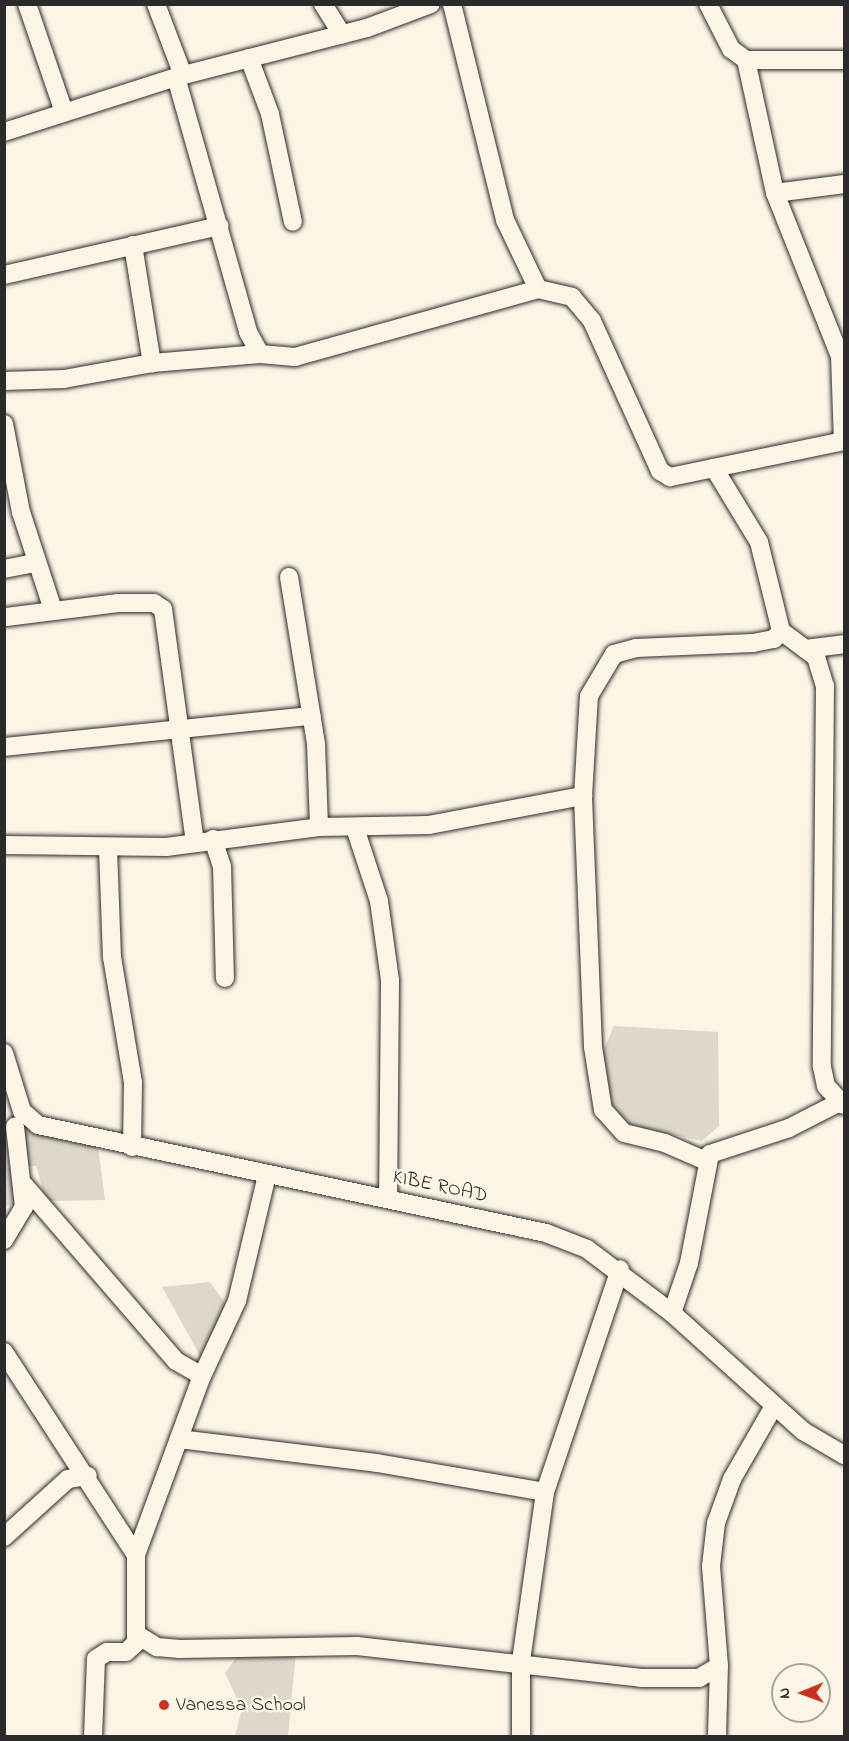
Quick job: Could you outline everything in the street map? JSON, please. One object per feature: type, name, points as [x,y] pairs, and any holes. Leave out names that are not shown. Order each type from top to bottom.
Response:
[{"type":"street","points":[[27,4],[64,112]]},
{"type":"street","points":[[156,4],[179,76],[248,332],[260,354]]},
{"type":"street","points":[[4,132],[179,76],[342,34],[431,4]]},
{"type":"street","points":[[452,4],[498,201],[538,289]]},
{"type":"street","points":[[4,381],[64,379],[152,363],[260,354],[295,357],[538,289],[572,297],[592,321],[660,471],[670,477],[844,441],[840,356],[774,193],[746,60],[724,39],[708,4]]},
{"type":"street","points":[[324,6],[342,34]]},
{"type":"street","points":[[314,40],[324,6]]},
{"type":"street","points":[[249,58],[270,114],[293,222]]},
{"type":"street","points":[[746,60],[844,60]]},
{"type":"street","points":[[774,193],[844,184]]},
{"type":"street","points":[[4,275],[219,226]]},
{"type":"street","points":[[133,245],[152,363]]},
{"type":"street","points":[[4,424],[36,563],[52,610]]},
{"type":"street","points":[[672,1313],[689,1263],[706,1161],[717,1149],[789,1128],[841,1104],[822,1067],[825,686],[821,668],[805,649],[781,631],[759,542],[714,468]]},
{"type":"street","points":[[4,569],[36,563]]},
{"type":"street","points":[[289,578],[311,716],[319,827]]},
{"type":"street","points":[[6,617],[52,610],[139,603],[163,609],[180,731],[212,840],[222,866],[225,978]]},
{"type":"street","points":[[706,1161],[665,1143],[624,1133],[603,1110],[593,1047],[583,796],[589,696],[614,654],[636,648],[753,643],[774,639],[781,631]]},
{"type":"street","points":[[805,649],[844,644]]},
{"type":"street","points":[[4,747],[311,716]]},
{"type":"street","points":[[4,844],[108,849],[212,840],[319,827],[355,828],[466,820],[583,796]]},
{"type":"street","points":[[355,828],[379,901],[390,980],[388,1199]]},
{"type":"street","points":[[108,849],[112,957],[132,1075],[132,1147]]},
{"type":"street","points":[[4,1053],[22,1111],[16,1127],[24,1185],[24,1207],[4,1240]]},
{"type":"street","name":"KIBE ROAD","points":[[16,1127],[132,1147],[546,1233],[620,1269],[774,1406],[844,1455]]},
{"type":"street","points":[[93,1737],[96,1659],[131,1650],[136,1635],[136,1555],[202,1376],[237,1300],[267,1174]]},
{"type":"street","points":[[24,1185],[176,1361],[202,1376]]},
{"type":"street","points":[[521,1737],[520,1661],[545,1492],[620,1269]]},
{"type":"street","points":[[4,1352],[88,1476],[136,1555]]},
{"type":"street","points":[[717,1737],[719,1666],[711,1566],[716,1523],[732,1479],[774,1406]]},
{"type":"street","points":[[189,1410],[204,1438]]},
{"type":"street","points":[[179,1439],[204,1438],[545,1492]]},
{"type":"street","points":[[4,1538],[68,1479],[88,1476]]},
{"type":"street","points":[[119,1528],[145,1528]]},
{"type":"street","points":[[136,1635],[157,1647],[180,1649],[313,1644],[520,1661],[632,1677],[699,1678],[719,1666]]},
{"type":"street","points":[[699,1678],[718,1694]]},
{"type":"shaded area","points":[[614,1026],[718,1032],[719,1126],[702,1141],[614,1122],[601,1056]]},
{"type":"shaded area","points":[[34,1129],[97,1138],[105,1200],[46,1201],[36,1166],[16,1166],[19,1203],[5,1206],[5,1141]]},
{"type":"shaded area","points":[[210,1282],[229,1309],[203,1361],[162,1287]]},
{"type":"shaded area","points":[[240,1652],[296,1652],[288,1736],[235,1736],[242,1709],[225,1673]]},
{"type":"place","name":"Vanessa School","points":[[164,1705]]}]
